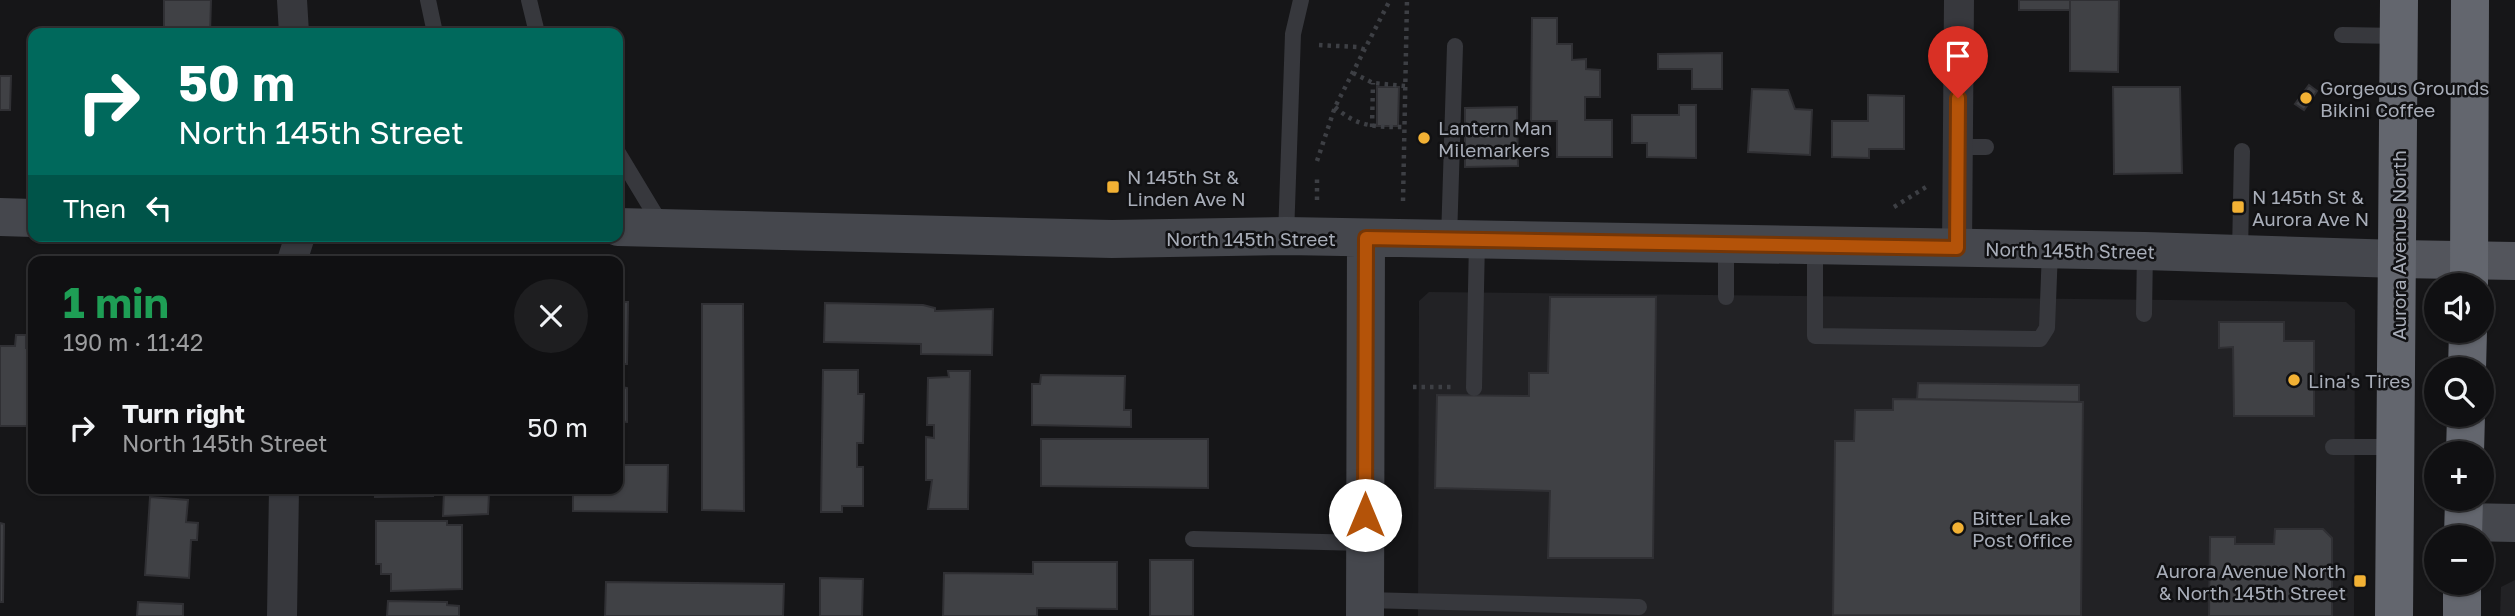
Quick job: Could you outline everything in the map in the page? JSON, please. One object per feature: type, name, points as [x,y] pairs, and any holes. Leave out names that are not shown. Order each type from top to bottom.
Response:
[{"type":"highway","points":[[2469,273],[2470,0]]},
{"type":"highway","name":"Aurora Avenue North","points":[[2394,616],[2399,18]]},
{"type":"highway","points":[[2462,595],[2462,616]]},
{"type":"main road","points":[[0,217],[28,218]]},
{"type":"main road","name":"North 145th Street","points":[[623,227],[1112,239],[1286,236],[2145,251],[2398,259],[2469,273],[2515,261]]},
{"type":"main road","points":[[1365,608],[1366,238]]},
{"type":"main road","points":[[2464,519],[2515,523]]},
{"type":"street","points":[[292,0],[294,28]]},
{"type":"street","points":[[1957,248],[1972,147],[1959,0]]},
{"type":"street","points":[[282,616],[284,494]]},
{"type":"lane","points":[[428,0],[434,28]]},
{"type":"lane","points":[[529,0],[536,28]]},
{"type":"lane","points":[[1286,236],[1293,34],[1301,0]]},
{"type":"lane","points":[[2342,36],[2399,18]]},
{"type":"lane","points":[[1455,46],[1463,239],[1474,388]]},
{"type":"lane","points":[[2240,254],[2242,151]]},
{"type":"lane","points":[[623,161],[663,228]]},
{"type":"lane","points":[[1726,244],[1726,297]]},
{"type":"lane","points":[[1815,246],[1815,336],[2040,339],[2048,328],[2050,250]]},
{"type":"lane","points":[[2144,314],[2145,251]]},
{"type":"lane","points":[[2333,447],[2396,447]]},
{"type":"lane","points":[[1194,539],[1365,543]]},
{"type":"lane","points":[[1365,608],[1639,607]]},
{"type":"path","points":[[1317,195],[1319,152],[1335,107],[1390,0]]},
{"type":"path","points":[[1403,202],[1407,0]]},
{"type":"path","points":[[1312,45],[1357,47],[1366,50]]},
{"type":"path","points":[[1353,74],[1373,83],[1405,86]]},
{"type":"path","points":[[1371,127],[1373,83]]},
{"type":"path","points":[[1335,107],[1352,121],[1371,127],[1404,127]]},
{"type":"path","points":[[1413,387],[1474,388]]},
{"type":"shaded area","points":[[1429,292],[2346,302],[2355,310],[2354,616],[1418,616],[1419,301]]},
{"type":"shaded area","points":[[2515,580],[2515,616],[2500,616],[2501,587]]},
{"type":"building","points":[[164,0],[211,0],[210,28],[164,28]]},
{"type":"building","points":[[2019,0],[2070,0],[2070,10],[2019,10]]},
{"type":"building","points":[[2070,0],[2119,0],[2118,72],[2070,71]]},
{"type":"building","points":[[1532,18],[1557,18],[1557,44],[1572,44],[1572,60],[1586,59],[1586,69],[1600,70],[1600,97],[1585,97],[1585,120],[1612,120],[1612,157],[1557,157],[1557,121],[1531,121]]},
{"type":"building","points":[[1722,53],[1722,89],[1692,89],[1692,69],[1658,69],[1658,54]]},
{"type":"building","points":[[0,76],[11,76],[10,110],[0,110]]},
{"type":"building","name":"Gorgeous Grounds Bikini Coffee","points":[[2309,85],[2317,91],[2304,110],[2295,104]]},
{"type":"building","points":[[1377,87],[1399,87],[1398,126],[1377,126]]},
{"type":"building","points":[[2113,87],[2180,87],[2182,173],[2114,174]]},
{"type":"building","points":[[1752,89],[1788,90],[1795,109],[1812,110],[1810,155],[1748,152]]},
{"type":"building","points":[[1868,95],[1904,96],[1904,149],[1869,149],[1869,158],[1832,157],[1832,121],[1868,121]]},
{"type":"building","points":[[1679,105],[1696,105],[1696,158],[1647,157],[1647,143],[1632,143],[1632,115],[1679,115]]},
{"type":"building","points":[[1517,107],[1518,166],[1465,167],[1465,108]]},
{"type":"building","points":[[1550,297],[1656,297],[1653,558],[1548,558],[1550,491],[1435,488],[1437,395],[1529,396],[1529,373],[1548,373]]},
{"type":"building","points":[[623,302],[628,302],[627,364],[623,364]]},
{"type":"building","points":[[825,303],[923,305],[935,308],[935,311],[993,309],[992,355],[921,354],[921,344],[824,342]]},
{"type":"building","points":[[702,304],[743,304],[744,511],[702,510]]},
{"type":"building","points":[[2219,322],[2284,322],[2284,341],[2314,341],[2314,416],[2234,416],[2233,347],[2219,348]]},
{"type":"building","points":[[16,335],[26,335],[28,426],[0,426],[0,346],[15,346]]},
{"type":"building","points":[[823,370],[858,370],[858,394],[864,394],[863,443],[857,443],[857,467],[863,467],[863,506],[842,506],[842,512],[821,512]]},
{"type":"building","points":[[948,371],[970,371],[968,509],[928,509],[932,480],[926,480],[926,437],[934,438],[934,425],[927,425],[928,378],[949,377]]},
{"type":"building","points":[[1041,375],[1125,376],[1124,410],[1131,410],[1131,427],[1032,425],[1032,384],[1040,384]]},
{"type":"building","points":[[1918,383],[2079,385],[2079,402],[1917,399]]},
{"type":"building","points":[[623,387],[627,388],[627,422],[623,422]]},
{"type":"building","name":"Bitter Lake Post Office","points":[[1893,399],[2083,402],[2081,616],[1833,615],[1835,441],[1854,441],[1855,410],[1893,410]]},
{"type":"building","points":[[1041,439],[1208,439],[1208,488],[1041,486]]},
{"type":"building","points":[[623,465],[668,465],[667,512],[573,511],[573,494],[623,494]]},
{"type":"building","points":[[375,494],[433,494],[433,496],[375,497]]},
{"type":"building","points":[[444,494],[489,494],[488,514],[443,516]]},
{"type":"building","points":[[150,497],[188,500],[186,522],[198,523],[197,540],[191,540],[189,578],[145,575]]},
{"type":"building","points":[[376,521],[447,521],[447,525],[462,525],[462,589],[391,591],[391,574],[381,574],[381,564],[376,564]]},
{"type":"building","points":[[0,523],[4,524],[3,602],[0,602]]},
{"type":"building","points":[[2275,529],[2323,529],[2332,538],[2332,616],[2209,616],[2210,537],[2235,537],[2235,544],[2274,544]]},
{"type":"building","points":[[1150,560],[1193,560],[1193,616],[1150,616]]},
{"type":"building","points":[[1033,562],[1117,562],[1117,609],[1037,608],[1037,616],[943,616],[944,573],[1033,574]]},
{"type":"building","points":[[820,578],[863,579],[862,616],[820,616]]},
{"type":"building","points":[[606,582],[784,584],[783,616],[605,616]]},
{"type":"building","points":[[388,601],[447,602],[447,605],[459,606],[459,616],[387,616]]},
{"type":"building","points":[[138,602],[183,604],[183,616],[137,616]]},
{"type":"place","name":"Gorgeous Grounds Bikini Coffee","points":[[2306,98]]},
{"type":"place","name":"Lantern Man Milemarkers","points":[[1424,138]]},
{"type":"place","name":"N 145th St & Linden Ave N","points":[[1113,187]]},
{"type":"place","name":"N 145th St & Aurora Ave N","points":[[2238,207]]},
{"type":"place","name":"Lina's Tires","points":[[2294,380]]},
{"type":"place","name":"Bitter Lake Post Office","points":[[1958,528]]},
{"type":"place","name":"Aurora Avenue North & North 145th Street","points":[[2360,581]]},
{"type":"route","points":[[1365,515],[1366,238],[1957,248],[1958,98]]}]
